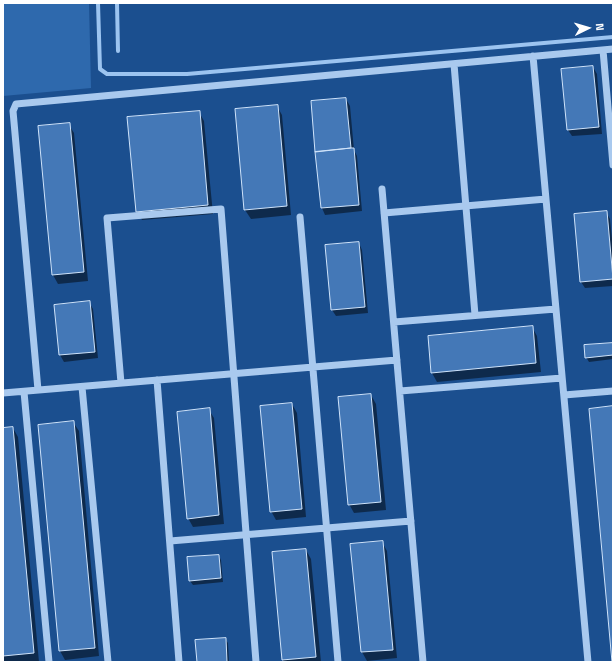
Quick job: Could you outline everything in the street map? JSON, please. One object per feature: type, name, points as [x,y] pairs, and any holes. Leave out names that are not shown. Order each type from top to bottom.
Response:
[{"type":"lane","points":[[38,390],[13,111],[16,104],[613,49]]},
{"type":"lane","points":[[603,50],[613,165]]},
{"type":"lane","points":[[533,56],[588,662]]},
{"type":"lane","points":[[454,64],[475,315]]},
{"type":"lane","points":[[382,189],[423,662]]},
{"type":"lane","points":[[384,213],[546,199]]},
{"type":"lane","points":[[121,383],[107,218],[221,209],[256,662]]},
{"type":"lane","points":[[300,217],[338,662]]},
{"type":"lane","points":[[394,322],[556,309]]},
{"type":"lane","points":[[3,393],[397,360]]},
{"type":"lane","points":[[400,391],[562,378]]},
{"type":"lane","points":[[157,380],[179,662]]},
{"type":"lane","points":[[82,387],[108,662]]},
{"type":"lane","points":[[564,395],[613,391]]},
{"type":"lane","points":[[24,392],[49,662]]},
{"type":"lane","points":[[170,541],[410,520]]},
{"type":"shaded area","points":[[3,3],[89,3],[91,88],[3,96]]},
{"type":"building","points":[[593,66],[599,127],[567,130],[561,69]]},
{"type":"building","points":[[346,98],[351,148],[315,152],[311,101]]},
{"type":"building","points":[[278,105],[287,206],[244,210],[235,109]]},
{"type":"building","points":[[200,111],[208,205],[136,212],[127,117]]},
{"type":"building","points":[[70,123],[84,272],[52,275],[38,126]]},
{"type":"building","points":[[354,148],[359,205],[321,208],[315,152]]},
{"type":"building","points":[[607,211],[613,279],[580,282],[574,214]]},
{"type":"building","points":[[359,242],[365,307],[331,310],[325,245]]},
{"type":"building","points":[[90,301],[95,352],[59,355],[54,305]]},
{"type":"building","points":[[533,326],[536,363],[431,373],[428,336]]},
{"type":"building","points":[[613,343],[613,355],[585,358],[584,345]]},
{"type":"building","points":[[371,394],[381,502],[348,505],[338,397]]},
{"type":"building","points":[[292,403],[302,509],[270,512],[260,406]]},
{"type":"building","points":[[613,406],[613,662],[612,662],[589,409]]},
{"type":"building","points":[[210,408],[219,515],[187,519],[177,412]]},
{"type":"building","points":[[74,421],[95,648],[59,651],[38,425]]},
{"type":"building","points":[[13,427],[34,653],[3,656],[3,428]]},
{"type":"building","points":[[383,541],[393,650],[361,652],[350,544]]},
{"type":"building","points":[[306,549],[316,657],[282,660],[272,552]]},
{"type":"building","points":[[219,555],[221,578],[189,581],[187,557]]},
{"type":"building","points":[[226,638],[227,662],[197,662],[195,640]]},
{"type":"waterway","points":[[98,3],[100,69],[107,74],[187,74],[613,37]]},
{"type":"waterway","points":[[117,3],[118,51]]}]
